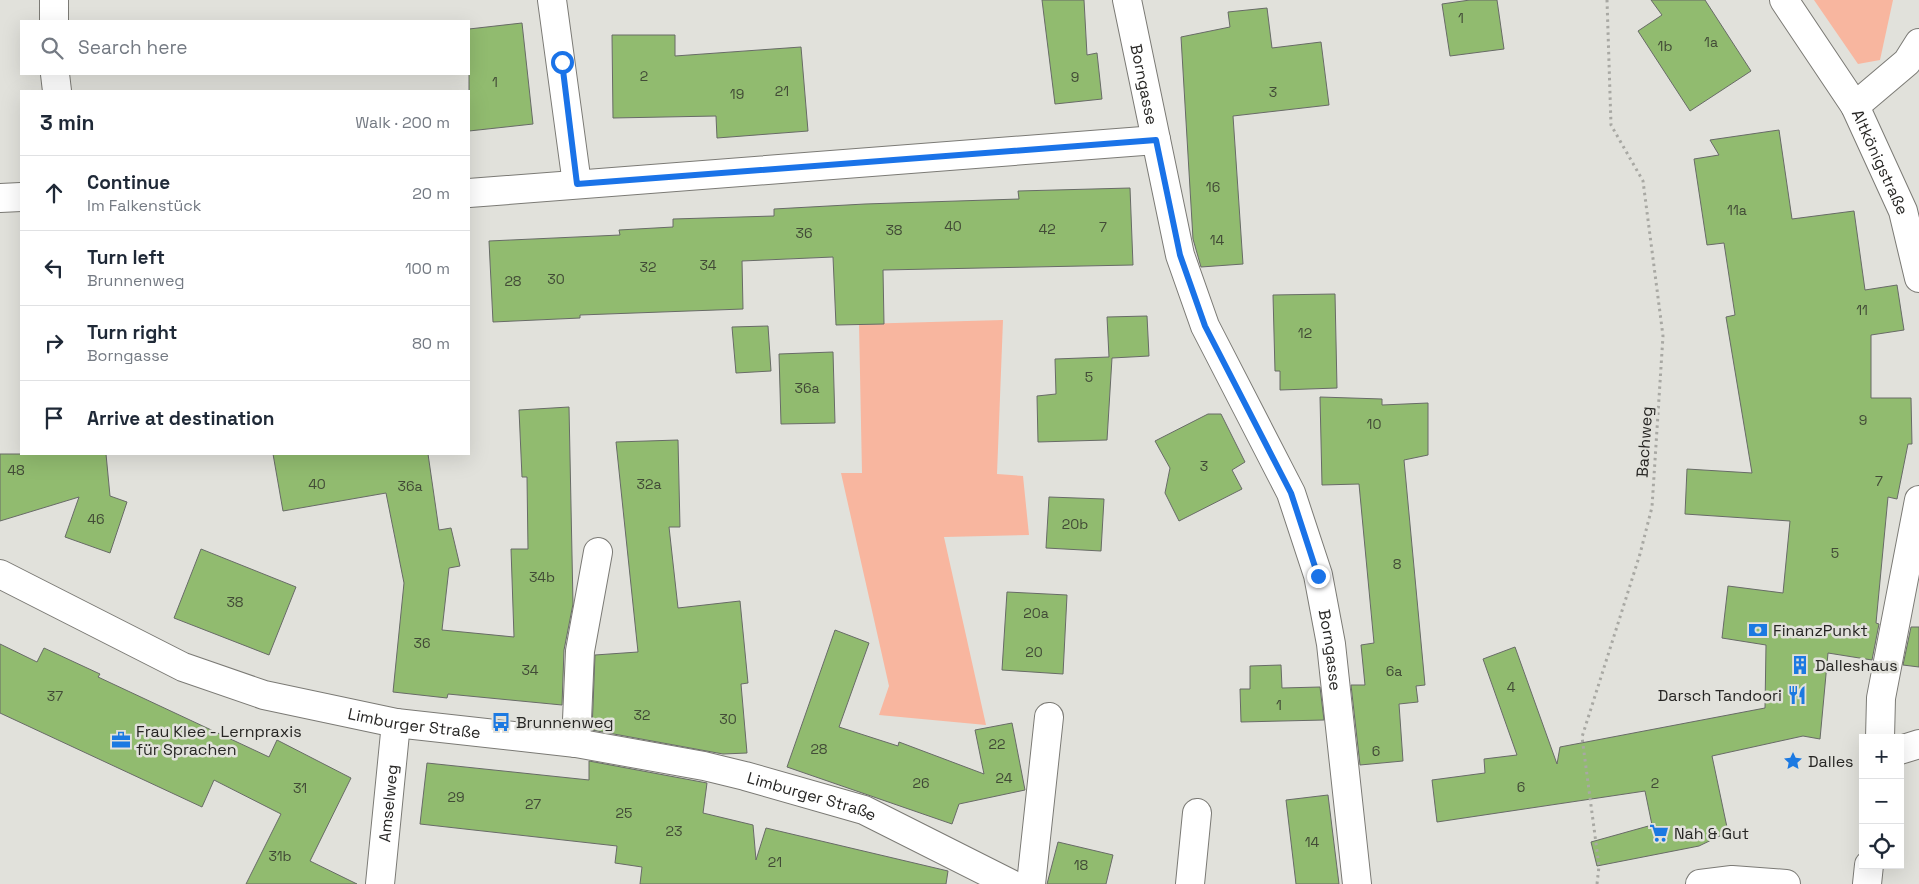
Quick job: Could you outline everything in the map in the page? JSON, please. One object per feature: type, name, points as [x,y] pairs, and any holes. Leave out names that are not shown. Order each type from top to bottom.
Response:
[{"type":"street","points":[[54,0],[54,20]]},
{"type":"street","points":[[552,0],[577,184]]},
{"type":"street","points":[[1784,0],[1855,106]]},
{"type":"street","name":"Borngasse","points":[[1134,1],[1156,140],[1180,255],[1205,326],[1291,493],[1318,576],[1330,644],[1357,884]]},
{"type":"street","name":"Altkönigstraße","points":[[1919,43],[1907,62],[1855,106],[1903,211],[1919,278]]},
{"type":"street","points":[[55,75],[56,90]]},
{"type":"street","points":[[470,193],[1156,140]]},
{"type":"street","points":[[0,198],[20,197]]},
{"type":"street","points":[[1880,734],[1881,698],[1900,591],[1919,500]]},
{"type":"street","points":[[576,743],[580,652],[598,552]]},
{"type":"street","name":"Limburger Straße","points":[[0,574],[183,668],[264,695],[396,722],[502,736],[576,743],[704,766],[864,810],[1011,884]]},
{"type":"street","points":[[1031,884],[1049,717]]},
{"type":"street","name":"Amselweg","points":[[380,884],[396,722]]},
{"type":"street","points":[[1904,749],[1919,744]]},
{"type":"street","points":[[1190,884],[1197,813]]},
{"type":"street","points":[[1868,884],[1869,869]]},
{"type":"street","points":[[1700,884],[1732,880],[1786,884]]},
{"type":"path","name":"Bachweg","points":[[1597,884],[1599,866],[1582,737],[1640,554],[1652,506],[1663,336],[1643,181],[1611,125],[1607,0]]},
{"type":"shaded area","points":[[1814,0],[1893,0],[1880,60],[1858,64]]},
{"type":"shaded area","points":[[1003,320],[997,474],[1023,476],[1029,535],[944,537],[986,725],[879,715],[889,686],[841,473],[862,473],[859,324]]},
{"type":"building","points":[[1042,0],[1084,0],[1087,55],[1097,53],[1102,99],[1055,104]]},
{"type":"building","points":[[1470,0],[1497,0],[1504,49],[1450,56],[1442,4]]},
{"type":"building","points":[[1651,0],[1705,0],[1751,71],[1690,111],[1638,31],[1662,15]]},
{"type":"building","points":[[1267,8],[1272,48],[1321,42],[1329,105],[1233,116],[1243,264],[1201,267],[1193,239],[1181,37],[1230,27],[1228,12]]},
{"type":"building","points":[[522,23],[533,124],[470,131],[470,29]]},
{"type":"building","points":[[612,35],[675,35],[675,56],[801,47],[808,131],[717,138],[716,116],[613,118]]},
{"type":"building","points":[[1779,130],[1792,219],[1854,211],[1865,290],[1897,285],[1904,330],[1871,335],[1871,398],[1911,398],[1912,444],[1908,444],[1897,499],[1888,497],[1876,623],[1879,624],[1872,660],[1828,653],[1820,739],[1803,736],[1712,756],[1728,832],[1699,846],[1597,866],[1591,842],[1652,825],[1645,791],[1437,822],[1432,780],[1485,773],[1484,759],[1517,755],[1483,659],[1515,647],[1557,764],[1560,747],[1765,708],[1766,645],[1722,638],[1728,586],[1783,593],[1790,521],[1685,514],[1687,469],[1752,473],[1726,317],[1735,315],[1724,243],[1707,245],[1694,159],[1719,155],[1710,140]]},
{"type":"building","points":[[1130,188],[1133,265],[883,270],[884,324],[836,325],[833,257],[742,261],[743,309],[580,315],[580,318],[493,322],[489,241],[620,235],[619,230],[673,227],[673,219],[774,216],[774,209],[1019,199],[1018,191]]},
{"type":"building","points":[[1335,294],[1337,388],[1280,390],[1280,371],[1275,371],[1273,295]]},
{"type":"building","points":[[1147,316],[1149,356],[1112,358],[1107,440],[1038,442],[1037,396],[1056,394],[1055,359],[1109,357],[1107,317]]},
{"type":"building","points":[[768,326],[771,371],[736,373],[732,327]]},
{"type":"building","points":[[833,352],[835,423],[781,424],[779,354]]},
{"type":"building","points":[[1320,397],[1382,399],[1382,405],[1428,403],[1428,455],[1404,460],[1425,685],[1416,686],[1418,702],[1399,704],[1403,761],[1360,765],[1351,685],[1365,685],[1361,645],[1374,643],[1359,484],[1322,485]]},
{"type":"building","points":[[569,407],[573,604],[564,650],[562,705],[448,694],[447,698],[393,692],[404,583],[386,493],[283,511],[273,455],[428,455],[439,530],[451,528],[460,566],[449,568],[442,630],[514,637],[511,549],[528,549],[527,477],[522,477],[519,410]]},
{"type":"building","points":[[1208,414],[1221,414],[1245,462],[1232,470],[1242,489],[1179,521],[1165,493],[1170,468],[1155,441]]},
{"type":"building","points":[[678,440],[680,527],[669,527],[678,608],[740,601],[748,683],[741,684],[747,753],[723,754],[592,730],[595,655],[638,652],[616,442]]},
{"type":"building","points":[[0,454],[106,455],[110,496],[127,502],[110,553],[65,537],[79,497],[0,521]]},
{"type":"building","points":[[1049,497],[1104,499],[1101,551],[1046,548]]},
{"type":"building","points":[[201,549],[296,587],[269,655],[174,618]]},
{"type":"building","points":[[1007,592],[1067,595],[1063,674],[1002,670]]},
{"type":"building","points":[[1911,627],[1919,627],[1919,667],[1903,665]]},
{"type":"building","points":[[835,630],[869,643],[839,727],[898,746],[899,742],[984,774],[975,730],[1012,723],[1025,790],[959,804],[952,824],[787,767]]},
{"type":"building","points":[[0,644],[37,662],[44,648],[100,674],[98,677],[269,757],[277,740],[351,778],[310,861],[357,884],[246,884],[281,814],[214,780],[202,807],[0,713]]},
{"type":"building","points":[[1281,665],[1282,688],[1320,687],[1324,720],[1241,722],[1240,689],[1250,689],[1250,666]]},
{"type":"building","points":[[589,761],[707,783],[703,813],[753,825],[756,860],[766,828],[948,871],[946,884],[640,884],[642,867],[615,863],[617,846],[420,824],[427,763],[589,780]]},
{"type":"building","points":[[1328,795],[1339,884],[1296,884],[1286,800]]},
{"type":"building","points":[[1058,842],[1113,855],[1106,884],[1047,884]]},
{"type":"place","name":"FinanzPunkt","points":[[1758,630]]},
{"type":"place","name":"Dalleshaus","points":[[1800,665]]},
{"type":"place","name":"Darsch Tandoori","points":[[1797,695]]},
{"type":"place","name":"Brunnenweg","points":[[501,722]]},
{"type":"place","name":"Frau Klee - Lernpraxis für Sprachen","points":[[121,740]]},
{"type":"place","name":"Dalles","points":[[1793,761]]},
{"type":"place","name":"Nah & Gut","points":[[1659,833]]},
{"type":"route","points":[[562,62],[577,184],[1156,140],[1180,255],[1205,326],[1291,493],[1318,576]]}]
